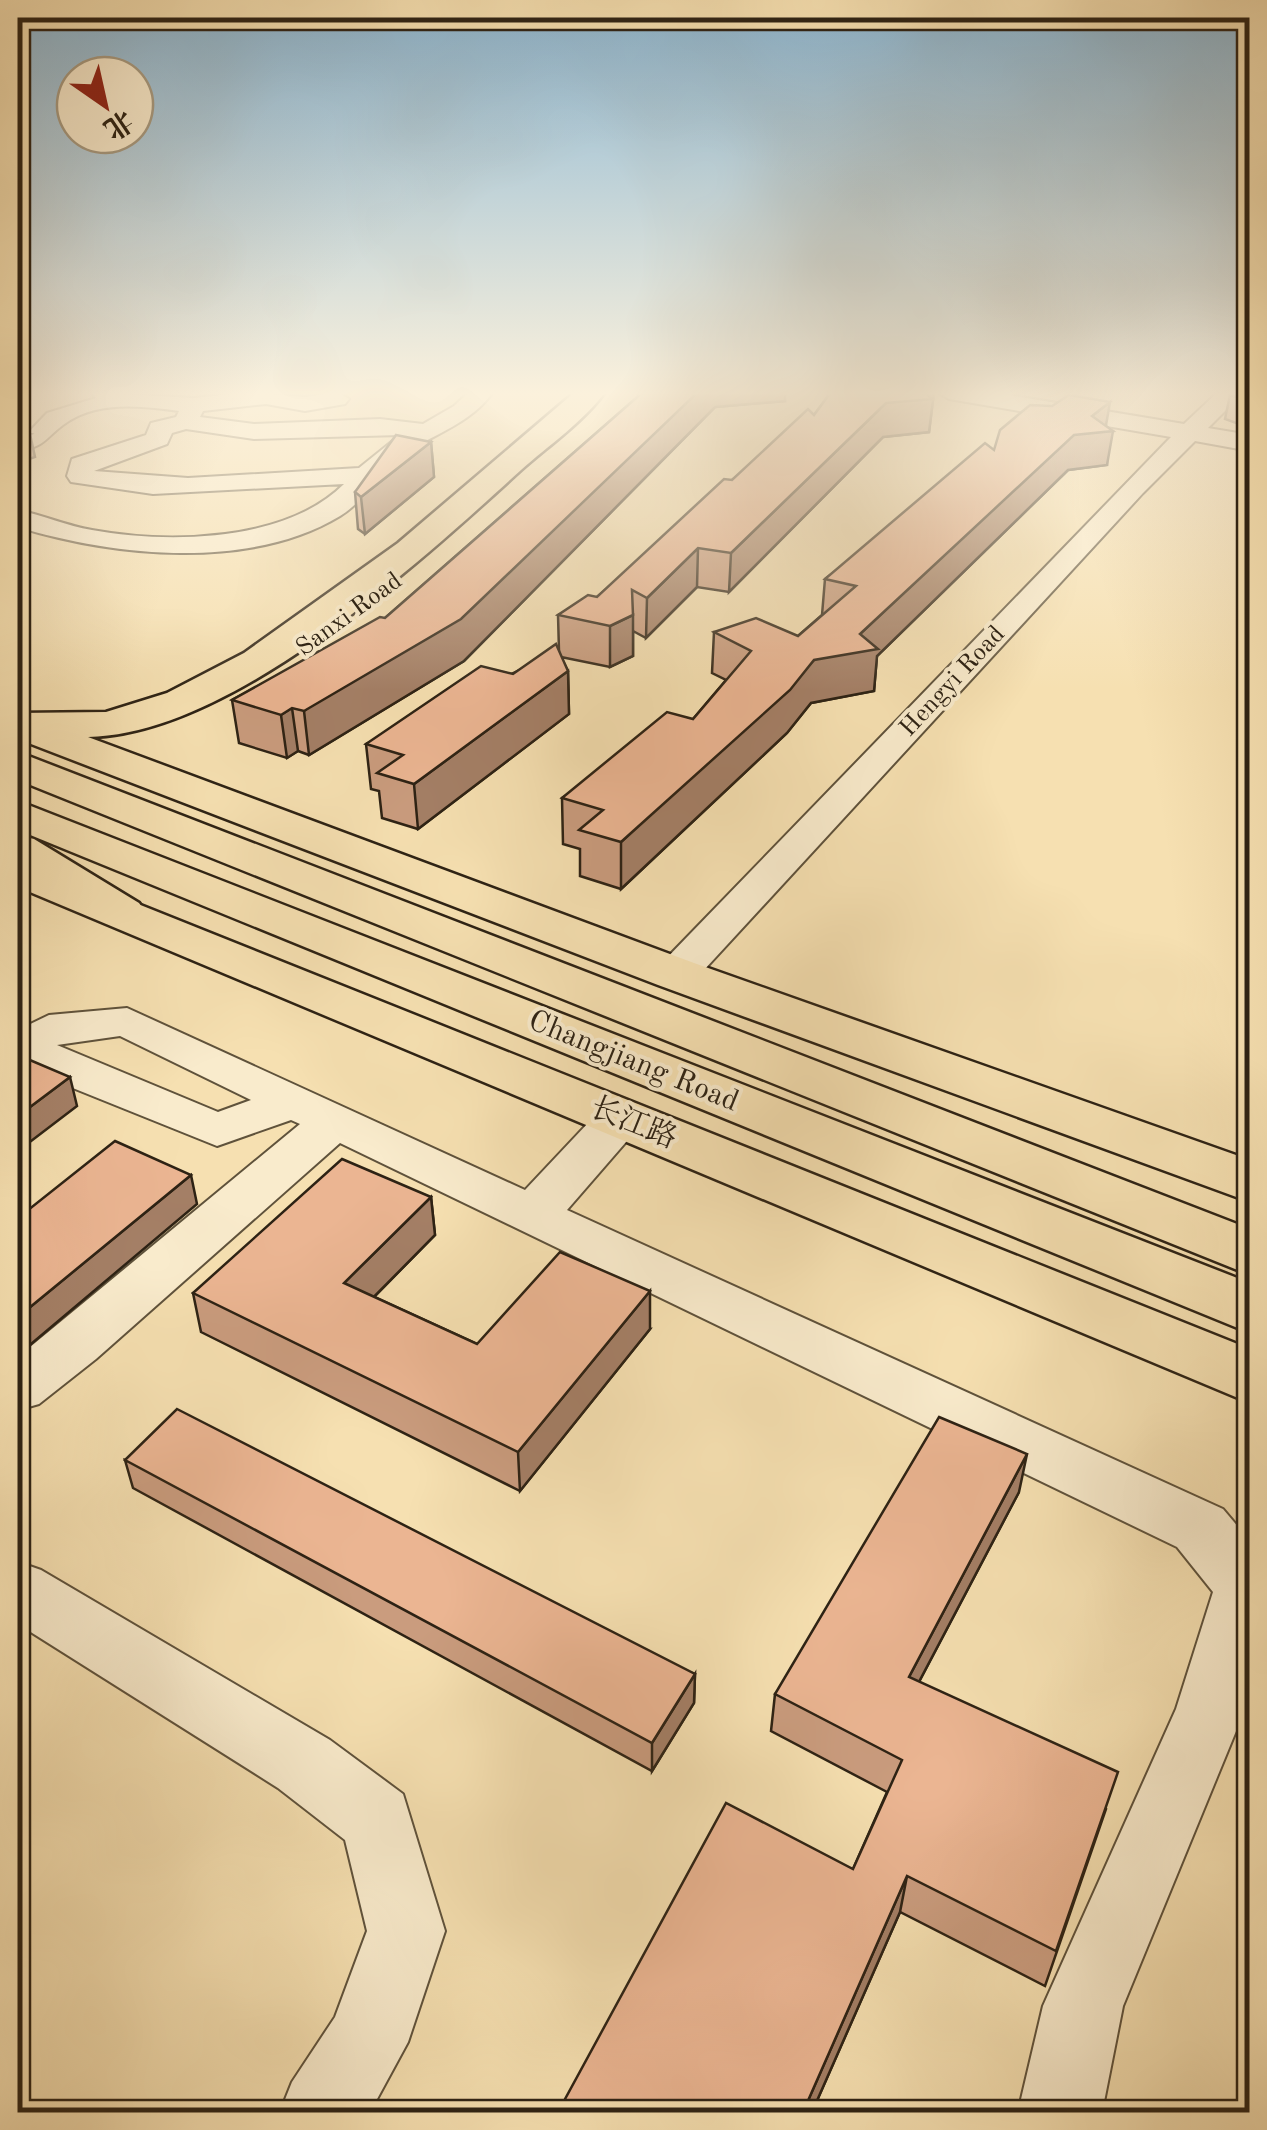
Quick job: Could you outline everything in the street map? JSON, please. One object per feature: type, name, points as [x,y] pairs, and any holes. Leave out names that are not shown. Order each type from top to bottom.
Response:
[{"type":"main road","name":"Sanxi Road","points":[[18,723],[75,732],[173,706],[280,647],[381,576],[477,491]]},
{"type":"main road","name":"Sanxi Road","points":[[183,788],[159,756],[170,731],[299,649],[398,578],[495,491]]},
{"type":"main road","points":[[18,723],[676,974],[1250,1182]]},
{"type":"main road","points":[[18,745],[113,774],[183,788]]},
{"type":"main road","name":"Changjiang Road","points":[[18,765],[692,1059],[1244,1360]]},
{"type":"main road","name":"Changjiang Road","points":[[18,814],[692,1059],[1250,1253]]},
{"type":"main road","points":[[18,849],[122,913]]},
{"type":"main road","name":"长江路","points":[[18,870],[622,1116],[1244,1360]]},
{"type":"street","points":[[18,518],[98,540],[247,540],[332,510],[350,491]]},
{"type":"street","name":"Hengyi Road","points":[[676,974],[1129,491]]},
{"type":"street","points":[[20,1050],[49,1029],[128,1022],[1200,1528],[1248,1586],[1212,1709],[1083,2006],[1060,2112]]},
{"type":"street","points":[[20,1050],[217,1130],[313,1112]]},
{"type":"street","points":[[18,1388],[76,1344],[313,1112]]},
{"type":"street","points":[[532,1215],[622,1116]]},
{"type":"street","points":[[18,1590],[304,1764],[377,1819],[406,1930],[367,2042],[322,2112]]},
{"type":"building","points":[[530,491],[594,491],[461,619],[304,711],[292,708],[281,715],[232,700],[380,617],[385,618]]},
{"type":"building","points":[[711,491],[795,491],[731,553],[698,548],[647,598],[632,590],[633,615],[610,626],[558,615],[588,595],[597,597]]},
{"type":"building","points":[[928,491],[1013,491],[860,634],[878,649],[814,660],[790,690],[621,842],[579,830],[603,810],[562,798],[667,712],[693,719],[751,651],[714,632],[756,618],[798,636],[856,586],[825,579]]},
{"type":"building","points":[[556,644],[568,671],[414,784],[377,773],[403,755],[366,744],[481,666],[513,674]]},
{"type":"building","points":[[18,1055],[70,1077],[18,1116]]},
{"type":"building","points":[[115,1141],[191,1175],[18,1317],[18,1218]]},
{"type":"building","points":[[342,1159],[431,1197],[344,1283],[477,1344],[560,1252],[650,1291],[518,1452],[193,1293]]},
{"type":"building","points":[[177,1409],[695,1674],[652,1743],[125,1460]]},
{"type":"building","points":[[939,1417],[1027,1454],[909,1677],[1118,1772],[1056,1951],[907,1876],[803,2112],[558,2112],[726,1803],[853,1869],[902,1760],[775,1694]]}]
